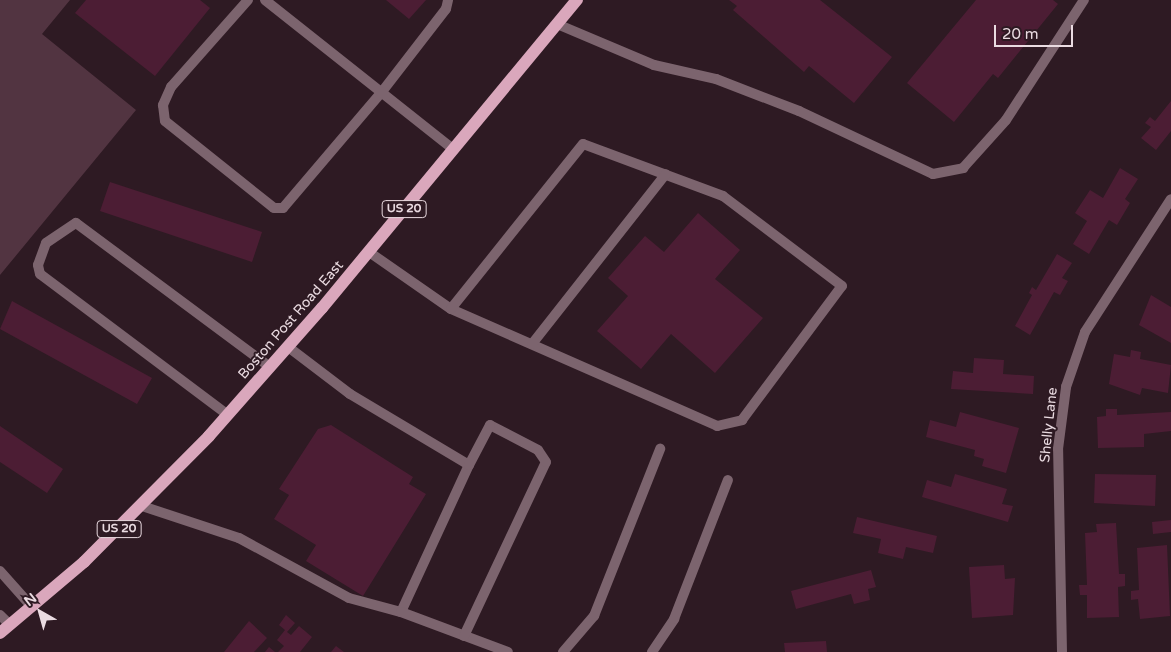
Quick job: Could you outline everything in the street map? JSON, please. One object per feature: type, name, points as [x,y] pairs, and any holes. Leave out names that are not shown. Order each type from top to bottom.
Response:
[{"type":"main road","name":"Boston Post Road East","points":[[5,629],[32,607],[142,506],[228,415],[369,252],[577,0]]},
{"type":"street","points":[[248,0],[171,87],[162,105],[165,121],[274,208],[282,208],[381,93],[446,9],[448,0]]},
{"type":"street","points":[[265,0],[453,149]]},
{"type":"street","points":[[557,24],[654,65],[716,79],[799,111],[933,174],[963,168],[1006,120],[1084,0]]},
{"type":"street","points":[[369,252],[451,308],[717,426],[742,420],[842,286],[723,196],[583,144],[451,308]]},
{"type":"street","points":[[532,344],[666,174]]},
{"type":"street","name":"Shelly Lane","points":[[1062,652],[1058,449],[1066,387],[1085,332],[1171,199]]},
{"type":"street","points":[[228,415],[40,274],[38,266],[46,243],[76,223],[270,367]]},
{"type":"street","points":[[288,347],[350,394],[469,465]]},
{"type":"street","points":[[401,612],[469,465],[490,425],[538,450],[546,462],[464,636]]},
{"type":"street","points":[[563,652],[594,616],[660,449]]},
{"type":"street","points":[[652,652],[674,619],[728,480]]},
{"type":"street","points":[[142,506],[239,538],[349,598],[401,612],[508,652]]},
{"type":"street","points":[[0,571],[32,607]]},
{"type":"street","points":[[0,615],[5,629]]},
{"type":"shaded area","points":[[0,0],[70,0],[42,34],[136,110],[0,275]]},
{"type":"building","points":[[86,0],[200,0],[210,8],[155,76],[75,13]]},
{"type":"building","points":[[386,0],[426,0],[409,19]]},
{"type":"building","points":[[729,0],[820,0],[892,57],[854,103],[809,66],[804,72],[733,10],[737,6]]},
{"type":"building","points":[[976,0],[1053,0],[1058,4],[998,78],[993,74],[954,122],[907,83]]},
{"type":"building","points":[[1171,101],[1171,131],[1156,150],[1141,138],[1151,127],[1145,123],[1150,117],[1155,121]]},
{"type":"building","points":[[1120,168],[1138,179],[1125,199],[1130,203],[1117,225],[1109,220],[1089,254],[1073,244],[1087,221],[1075,213],[1090,190],[1103,198]]},
{"type":"building","points":[[110,182],[262,232],[252,262],[100,211]]},
{"type":"building","points":[[698,213],[740,250],[715,279],[763,318],[715,373],[671,334],[641,369],[597,331],[628,296],[608,278],[645,236],[664,252]]},
{"type":"building","points":[[1057,254],[1072,263],[1062,278],[1068,281],[1060,295],[1054,292],[1030,335],[1015,326],[1032,295],[1029,293],[1032,287],[1036,290]]},
{"type":"building","points":[[1151,295],[1171,307],[1171,343],[1139,325]]},
{"type":"building","points":[[12,301],[152,378],[137,404],[0,329]]},
{"type":"building","points":[[1131,350],[1141,352],[1140,359],[1171,365],[1168,393],[1142,388],[1140,395],[1109,384],[1114,354],[1130,357]]},
{"type":"building","points":[[974,358],[1004,360],[1003,374],[1034,376],[1033,394],[951,389],[953,371],[973,373]]},
{"type":"building","points":[[1106,409],[1117,409],[1117,415],[1171,412],[1171,431],[1144,434],[1144,447],[1098,448],[1097,417],[1106,416]]},
{"type":"building","points":[[960,412],[1019,428],[1006,473],[982,466],[984,459],[974,456],[975,450],[926,437],[930,420],[956,427]]},
{"type":"building","points":[[331,425],[413,477],[409,484],[426,494],[363,596],[306,561],[316,545],[274,519],[289,495],[279,489],[318,429]]},
{"type":"building","points":[[0,426],[63,469],[47,493],[0,462]]},
{"type":"building","points":[[955,474],[1007,489],[1002,504],[1013,506],[1008,522],[922,497],[927,480],[951,487]]},
{"type":"building","points":[[1095,474],[1156,475],[1155,506],[1094,503]]},
{"type":"building","points":[[857,517],[937,536],[933,553],[906,547],[903,559],[878,553],[881,539],[853,533]]},
{"type":"building","points":[[1171,520],[1171,532],[1153,534],[1152,522]]},
{"type":"building","points":[[1116,523],[1119,574],[1125,574],[1125,586],[1118,587],[1119,617],[1087,618],[1087,595],[1080,595],[1079,585],[1087,585],[1085,533],[1097,532],[1096,524]]},
{"type":"building","points":[[1167,545],[1170,616],[1140,619],[1138,599],[1131,600],[1131,591],[1139,590],[1137,548]]},
{"type":"building","points":[[1004,565],[1005,579],[1015,578],[1013,615],[972,618],[969,567]]},
{"type":"building","points":[[871,570],[876,587],[868,589],[870,600],[854,604],[851,594],[796,609],[791,591]]},
{"type":"building","points":[[286,615],[295,623],[287,632],[291,635],[299,626],[312,637],[300,652],[278,652],[284,646],[277,640],[285,630],[279,625]]},
{"type":"building","points":[[249,621],[267,638],[254,652],[224,652]]},
{"type":"building","points":[[826,641],[827,652],[785,652],[784,643]]},
{"type":"building","points":[[336,646],[344,652],[331,652]]},
{"type":"building","points":[[269,647],[275,652],[265,652]]}]
